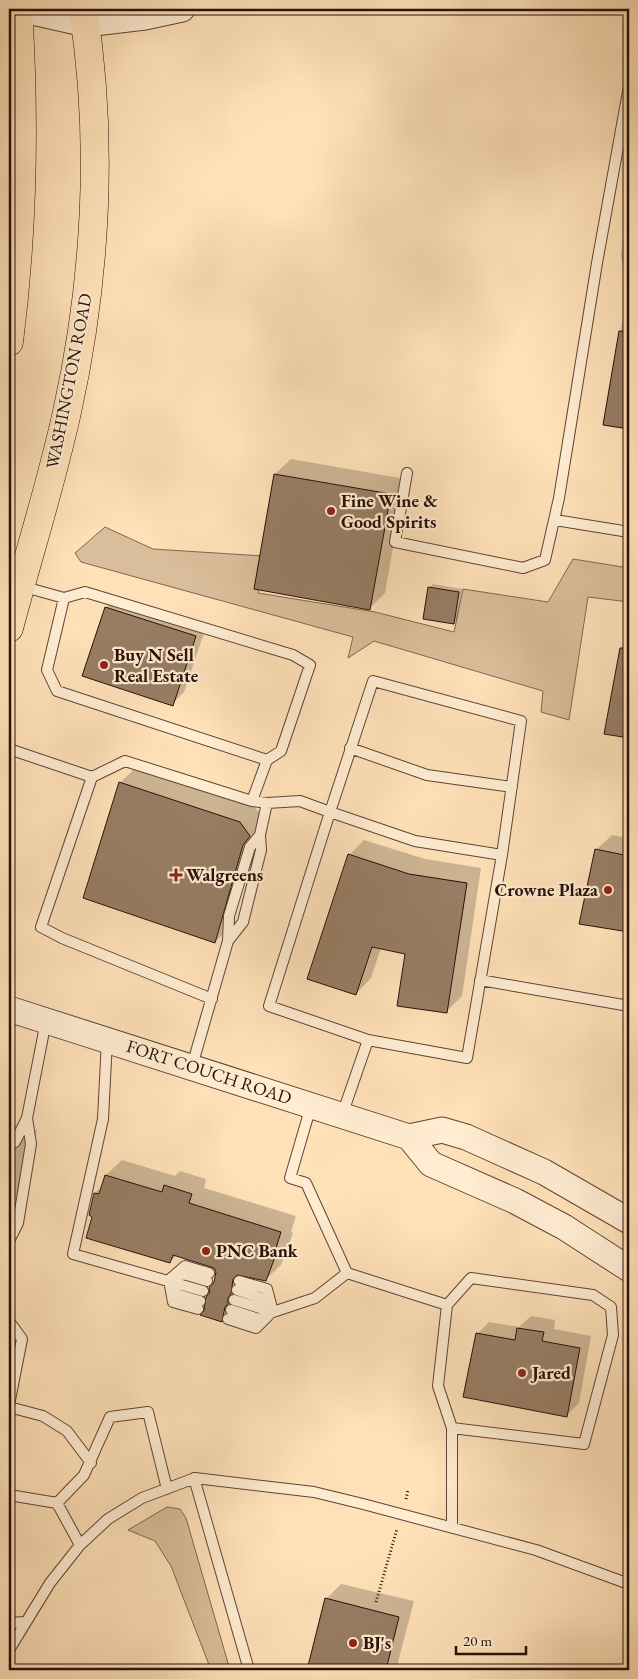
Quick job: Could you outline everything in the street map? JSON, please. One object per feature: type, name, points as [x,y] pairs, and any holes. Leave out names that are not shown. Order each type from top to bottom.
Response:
[{"type":"main road","points":[[10,326],[14,247],[15,98],[19,9]]},
{"type":"main road","name":"WASHINGTON ROAD","points":[[9,628],[40,520],[67,412],[85,314],[92,238],[95,147],[92,79],[85,16]]},
{"type":"street","points":[[19,9],[85,16],[145,16],[182,9]]},
{"type":"street","name":"FORT COUCH ROAD","points":[[10,1008],[409,1137]]},
{"type":"street","points":[[629,1221],[544,1172],[466,1137],[442,1130],[409,1137],[431,1164],[515,1200],[564,1227],[629,1269]]},
{"type":"lane","points":[[407,473],[395,542],[523,568],[545,560],[555,520],[597,263],[629,86]]},
{"type":"lane","points":[[555,520],[629,532]]},
{"type":"lane","points":[[20,586],[64,598],[85,592],[293,655],[310,665],[281,751],[267,760],[252,801]]},
{"type":"lane","points":[[64,598],[47,670],[56,691],[267,760]]},
{"type":"lane","points":[[373,681],[521,721],[502,855],[466,1058],[368,1040],[269,1006],[350,748],[373,681]]},
{"type":"lane","points":[[350,748],[428,775],[512,787]]},
{"type":"lane","points":[[9,749],[92,776],[125,761],[252,801],[266,803],[300,801],[415,841],[502,855]]},
{"type":"lane","points":[[92,776],[41,927],[62,938],[212,999]]},
{"type":"lane","points":[[228,941],[243,922],[261,850],[260,835],[266,803]]},
{"type":"lane","points":[[192,1066],[228,941],[229,916],[250,847],[260,835]]},
{"type":"lane","points":[[480,980],[629,1006]]},
{"type":"lane","points":[[15,1142],[27,1118],[46,1020]]},
{"type":"lane","points":[[107,1039],[103,1119],[73,1254],[169,1280],[206,1282],[185,1266],[169,1280]]},
{"type":"lane","points":[[342,1115],[368,1040]]},
{"type":"lane","points":[[311,1105],[290,1178],[306,1183],[347,1273],[447,1305]]},
{"type":"lane","points":[[9,1241],[18,1223],[31,1144],[27,1118]]},
{"type":"lane","points":[[234,1300],[256,1328],[272,1312],[315,1298],[347,1273]]},
{"type":"lane","points":[[452,1428],[584,1444],[613,1335],[611,1307],[593,1295],[471,1278],[447,1305],[438,1386],[452,1428],[452,1528]]},
{"type":"lane","points":[[169,1280],[176,1294],[199,1305]]},
{"type":"lane","points":[[234,1300],[267,1289],[272,1312]]},
{"type":"lane","points":[[234,1300],[272,1312]]},
{"type":"lane","points":[[9,1321],[22,1339],[9,1406],[43,1416],[67,1431],[91,1463]]},
{"type":"lane","points":[[57,1504],[84,1475],[110,1417],[148,1412],[167,1489]]},
{"type":"lane","points":[[9,1650],[24,1622],[50,1583],[80,1545],[108,1519],[142,1498],[194,1478],[314,1492],[536,1550],[629,1584]]},
{"type":"lane","points":[[194,1478],[249,1670]]},
{"type":"lane","points":[[9,1495],[57,1504]]},
{"type":"lane","points":[[57,1504],[80,1545]]},
{"type":"lane","points":[[9,1623],[24,1622]]},
{"type":"path","points":[[376,1602],[408,1490]]},
{"type":"shaded area","points":[[105,527],[153,549],[263,556],[258,593],[375,612],[454,632],[463,589],[548,602],[573,559],[629,568],[629,602],[588,597],[569,720],[541,712],[543,691],[374,641],[348,658],[353,637],[81,562],[75,553]]},
{"type":"shaded area","points":[[167,1507],[180,1509],[186,1518],[230,1670],[211,1670],[171,1566],[155,1541],[128,1530]]},
{"type":"building","points":[[619,331],[629,332],[629,429],[603,425]]},
{"type":"building","points":[[274,474],[391,494],[370,610],[254,589]]},
{"type":"building","points":[[428,587],[459,592],[454,624],[423,619]]},
{"type":"building","points":[[105,607],[196,636],[173,706],[82,676]]},
{"type":"building","points":[[620,648],[629,648],[629,738],[604,734]]},
{"type":"building","name":"Walgreens","points":[[119,782],[240,822],[250,836],[243,845],[215,943],[83,898]]},
{"type":"building","name":"Crowne Plaza","points":[[595,849],[629,856],[629,932],[579,924]]},
{"type":"building","points":[[348,854],[409,874],[467,883],[447,1013],[397,1006],[405,954],[372,947],[356,995],[307,979]]},
{"type":"building","name":"PNC Bank","points":[[105,1175],[162,1192],[164,1185],[192,1194],[189,1203],[281,1232],[276,1248],[278,1249],[266,1281],[237,1275],[233,1279],[231,1294],[225,1307],[222,1322],[200,1315],[204,1311],[206,1297],[210,1292],[209,1288],[214,1282],[216,1272],[214,1268],[173,1255],[170,1263],[86,1238],[92,1217],[89,1215],[94,1193],[99,1194]]},
{"type":"building","name":"Jared","points":[[517,1328],[544,1332],[542,1341],[580,1348],[567,1417],[463,1397],[476,1333],[515,1340]]},
{"type":"building","name":"BJ's","points":[[325,1598],[399,1617],[386,1670],[307,1670]]},
{"type":"place","name":"Fine Wine & Good Spirits","points":[[331,511]]},
{"type":"place","name":"Buy N Sell Real Estate","points":[[104,665]]},
{"type":"place","name":"Walgreens","points":[[176,875]]},
{"type":"place","name":"Crowne Plaza","points":[[608,890]]},
{"type":"place","name":"PNC Bank","points":[[206,1251]]},
{"type":"place","name":"Jared","points":[[522,1373]]},
{"type":"place","name":"BJ's","points":[[353,1643]]}]
